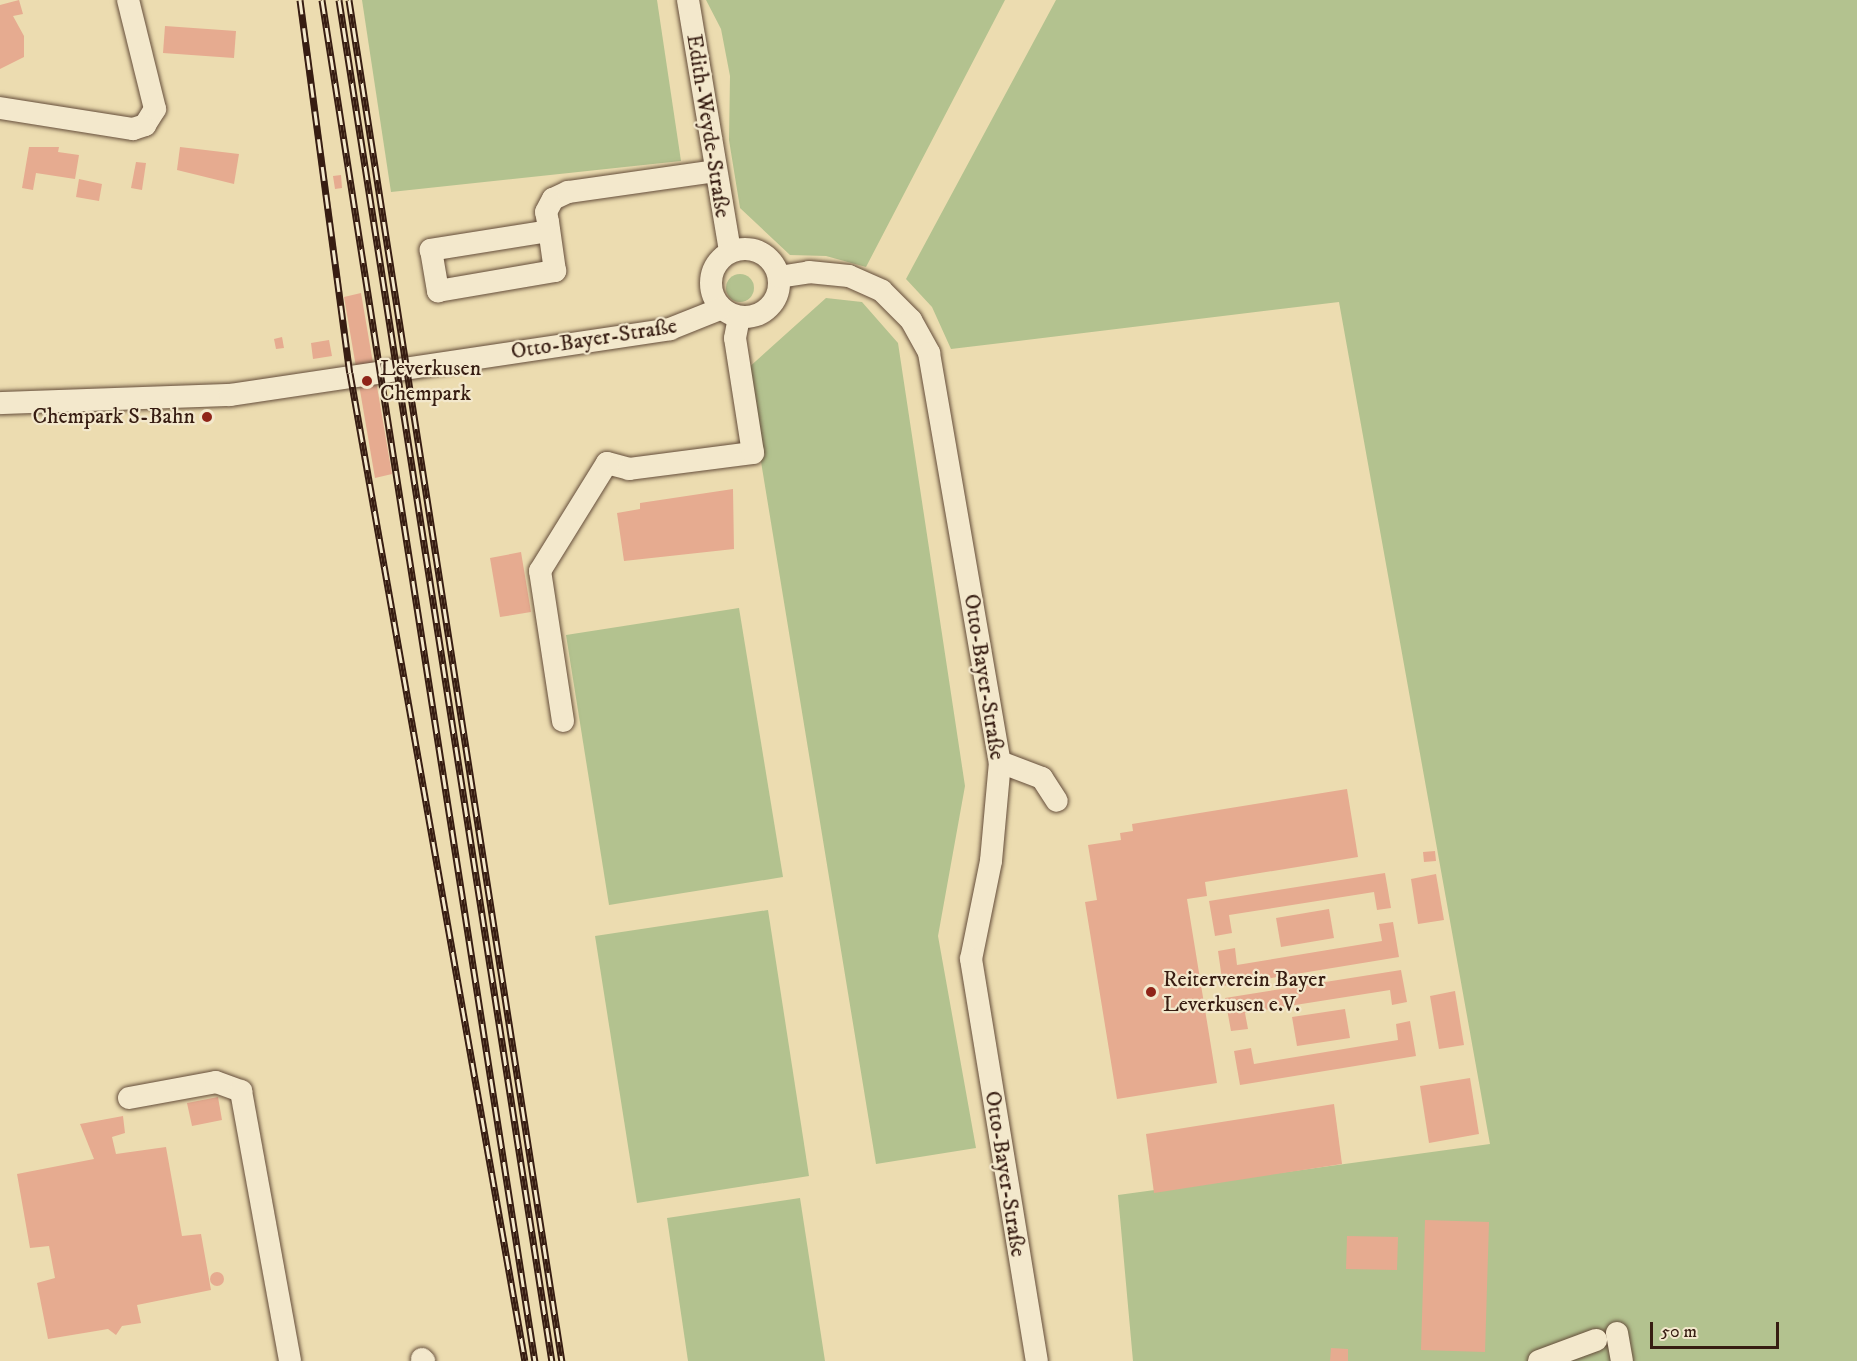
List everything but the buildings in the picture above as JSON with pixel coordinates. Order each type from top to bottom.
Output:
[{"type":"street","points":[[0,108],[133,129],[145,125],[155,109],[128,0]]},
{"type":"street","name":"Edith-Weyde-Straße","points":[[688,0],[730,251]]},
{"type":"street","points":[[549,231],[431,250],[438,291],[555,271],[549,231],[546,212],[553,200],[567,192],[715,171]]},
{"type":"street","points":[[563,721],[540,570],[607,463],[629,469],[753,453],[729,313],[711,284],[714,269],[730,251],[757,251],[771,260],[779,277],[772,305],[754,316],[729,313]]},
{"type":"street","name":"Otto-Bayer-Straße","points":[[779,277],[839,275],[882,291],[911,321],[929,353],[1000,762],[991,861],[970,959],[1037,1361]]},
{"type":"street","name":"Otto-Bayer-Straße","points":[[0,403],[230,395],[670,329],[729,313]]},
{"type":"street","points":[[1000,762],[1042,778],[1057,801]]},
{"type":"street","points":[[129,1098],[216,1082],[241,1091],[290,1361]]},
{"type":"street","points":[[1617,1333],[1622,1361]]},
{"type":"street","points":[[1539,1361],[1596,1340]]},
{"type":"green space","points":[[362,0],[657,0],[681,161],[391,192]]},
{"type":"green space","points":[[706,0],[1005,0],[866,267],[826,256],[790,255],[740,208],[729,140],[730,76],[721,29]]},
{"type":"green space","points":[[1056,0],[1857,0],[1857,1361],[1133,1361],[1118,1195],[1490,1144],[1339,302],[951,349],[932,307],[906,279]]},
{"type":"green space","points":[[740,274],[750,278],[754,288],[750,298],[740,302],[730,298],[726,288],[730,278]]},
{"type":"green space","points":[[826,298],[862,302],[898,343],[965,786],[938,936],[976,1148],[876,1164],[746,370]]},
{"type":"green space","points":[[739,608],[783,877],[609,905],[566,635]]},
{"type":"green space","points":[[768,910],[809,1176],[637,1203],[595,936]]},
{"type":"green space","points":[[800,1198],[825,1361],[688,1361],[667,1218]]},
{"type":"railway","points":[[300,0],[350,373],[525,1361]]},
{"type":"railway","points":[[322,0],[535,1361]]},
{"type":"railway","points":[[339,0],[552,1361]]},
{"type":"railway","points":[[349,0],[562,1361]]},
{"type":"place","name":"Leverkusen Chempark","points":[[367,381]]},
{"type":"place","name":"Chempark S-Bahn","points":[[207,417]]},
{"type":"place","name":"Reiterverein Bayer Leverkusen e.V.","points":[[1151,992]]}]
